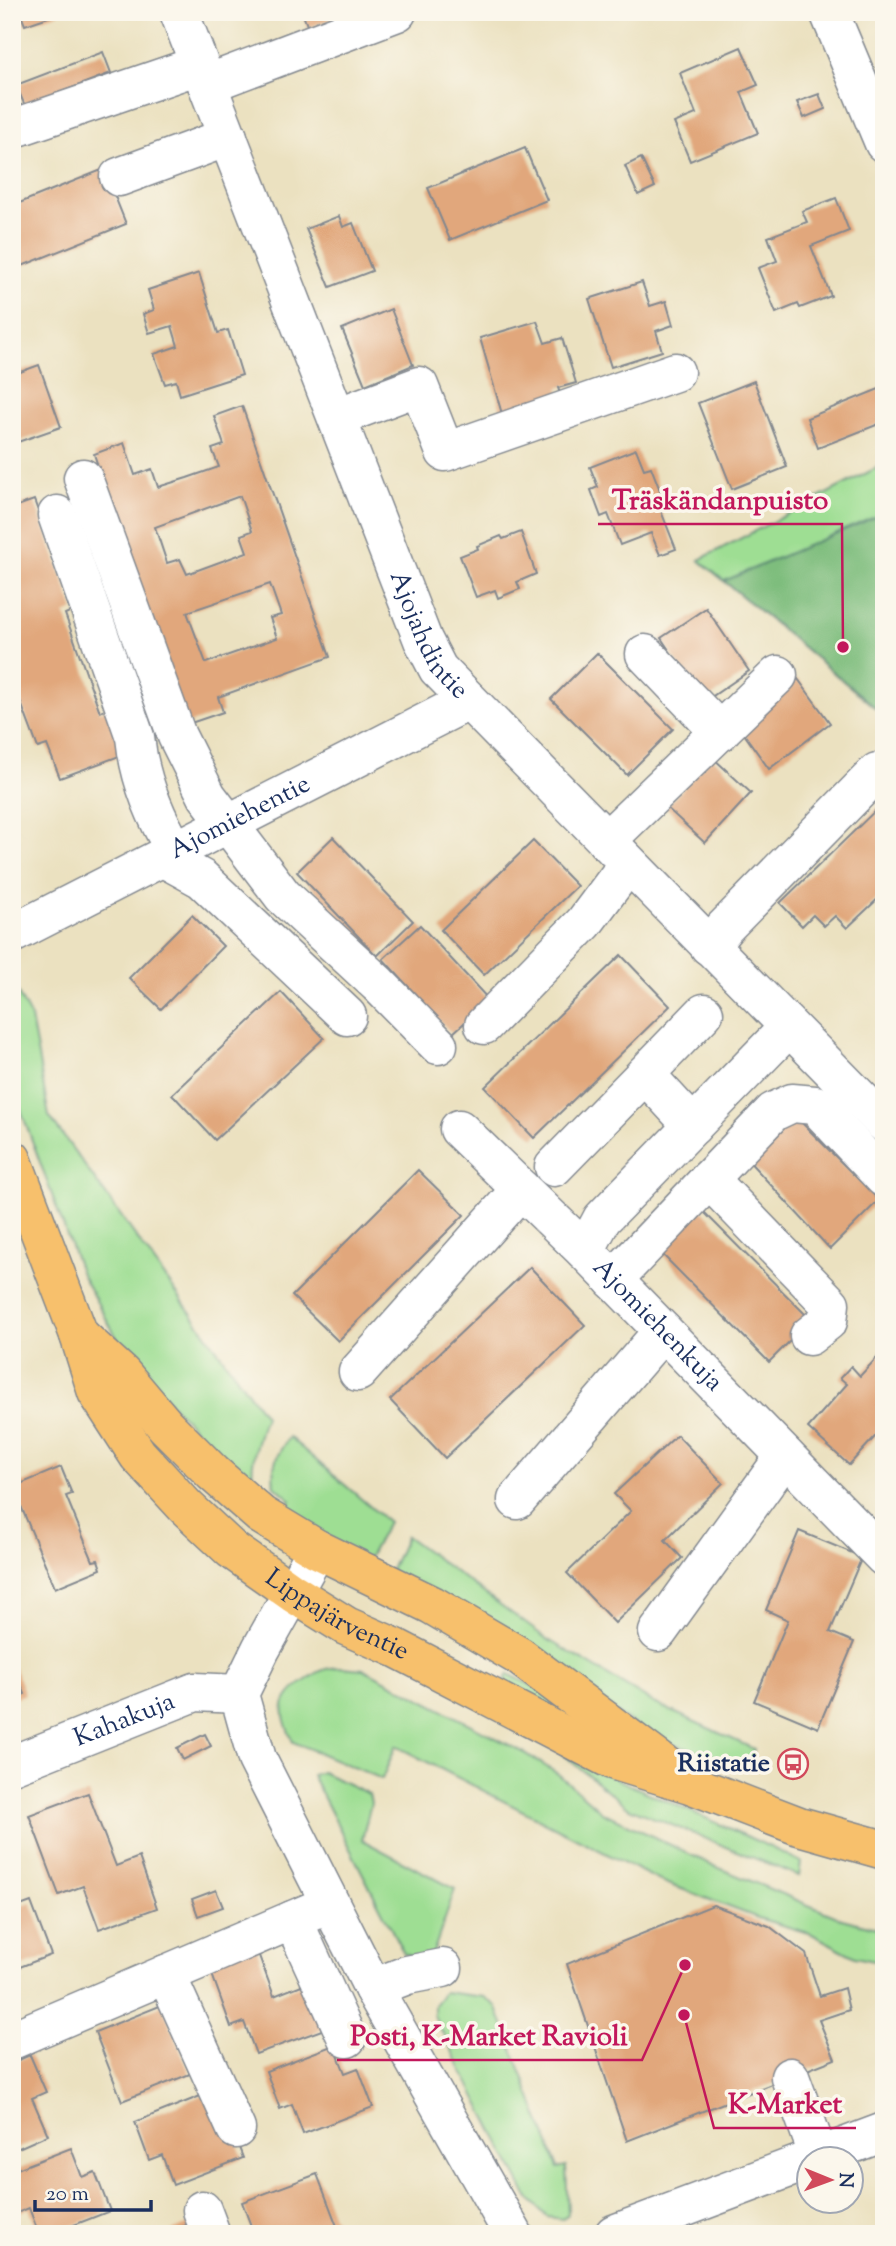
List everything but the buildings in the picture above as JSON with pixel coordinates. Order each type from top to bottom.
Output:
[{"type":"main road","name":"Lippajärventie","points":[[12,1159],[79,1335],[97,1392],[138,1455],[186,1507],[232,1550],[346,1626],[396,1648],[611,1760],[690,1783],[799,1825],[884,1850]]},
{"type":"main road","name":"Lippajärventie","points":[[79,1335],[122,1374],[164,1425],[261,1515],[317,1549],[432,1605],[519,1656],[690,1783]]},
{"type":"street","name":"Ajojahdintie","points":[[179,12],[423,640],[438,669],[884,1123]]},
{"type":"street","points":[[12,130],[203,75],[397,12]]},
{"type":"street","points":[[829,12],[884,143]]},
{"type":"street","points":[[119,177],[228,137]]},
{"type":"street","points":[[337,417],[419,386],[445,452],[675,372]]},
{"type":"street","points":[[83,478],[177,736],[206,796],[284,896],[378,984],[438,1045]]},
{"type":"street","points":[[57,515],[135,737],[138,766],[169,853],[202,879],[347,1016]]},
{"type":"street","points":[[645,654],[720,732]]},
{"type":"street","points":[[484,1025],[584,923],[617,853],[720,732],[778,675]]},
{"type":"street","name":"Ajomiehentie","points":[[12,934],[468,701]]},
{"type":"street","points":[[709,946],[877,772]]},
{"type":"street","points":[[554,1167],[704,1013]]},
{"type":"street","name":"Ajomiehenkuja","points":[[789,1027],[602,1219],[585,1251],[884,1557]]},
{"type":"street","points":[[645,1074],[693,1126]]},
{"type":"street","points":[[613,1280],[773,1112],[792,1103],[815,1105],[884,1178]]},
{"type":"street","points":[[459,1129],[585,1251]]},
{"type":"street","points":[[709,1179],[830,1304],[828,1321],[809,1336]]},
{"type":"street","points":[[358,1372],[521,1189]]},
{"type":"street","points":[[517,1500],[663,1331]]},
{"type":"street","points":[[658,1632],[785,1456]]},
{"type":"street","points":[[317,1549],[239,1694],[257,1759],[373,1988],[507,2232]]},
{"type":"street","name":"Kahakuja","points":[[12,1765],[195,1692],[239,1694]]},
{"type":"street","points":[[12,2040],[330,1904]]},
{"type":"street","points":[[293,1920],[347,2038]]},
{"type":"street","points":[[373,1988],[407,1975],[443,1968]]},
{"type":"street","points":[[166,1974],[236,2129]]},
{"type":"street","points":[[790,2077],[810,2144]]},
{"type":"street","points":[[853,2144],[884,2132]]},
{"type":"street","points":[[614,2234],[794,2166]]},
{"type":"green space","points":[[884,464],[884,715],[699,560]]},
{"type":"green space","points":[[884,513],[884,715],[724,581]]},
{"type":"green space","points":[[12,982],[31,1018],[49,1116],[265,1416],[254,1453],[253,1490],[130,1361],[81,1274],[12,1086]]},
{"type":"green space","points":[[289,1437],[388,1522],[367,1561],[284,1513],[291,1500],[274,1485],[273,1471],[278,1454]]},
{"type":"green space","points":[[406,1536],[547,1639],[654,1703],[754,1749],[749,1766],[661,1741],[390,1572]]},
{"type":"green space","points":[[340,1667],[364,1669],[525,1753],[558,1774],[602,1812],[712,1865],[842,1919],[884,1930],[884,1963],[855,1957],[812,1934],[758,1918],[658,1880],[396,1746],[382,1779],[293,1742],[284,1715],[285,1701],[289,1694],[317,1673]]},
{"type":"green space","points":[[508,1674],[548,1693],[614,1740],[501,1687]]},
{"type":"green space","points":[[562,1754],[801,1862],[799,1876],[629,1808]]},
{"type":"green space","points":[[322,1772],[369,1794],[371,1803],[362,1840],[455,1889],[430,1962],[404,1954],[312,1775]]},
{"type":"green space","points":[[444,1992],[484,1997],[496,2006],[558,2168],[566,2166],[568,2214],[563,2219],[547,2217],[527,2196],[434,2016],[434,2005]]},
{"type":"place","name":"Träskändanpuisto","points":[[843,647]]},
{"type":"place","name":"Riistatie","points":[[793,1764]]},
{"type":"place","name":"Posti, K-Market Ravioli","points":[[685,1965]]},
{"type":"place","name":"K-Market","points":[[684,2015]]}]
